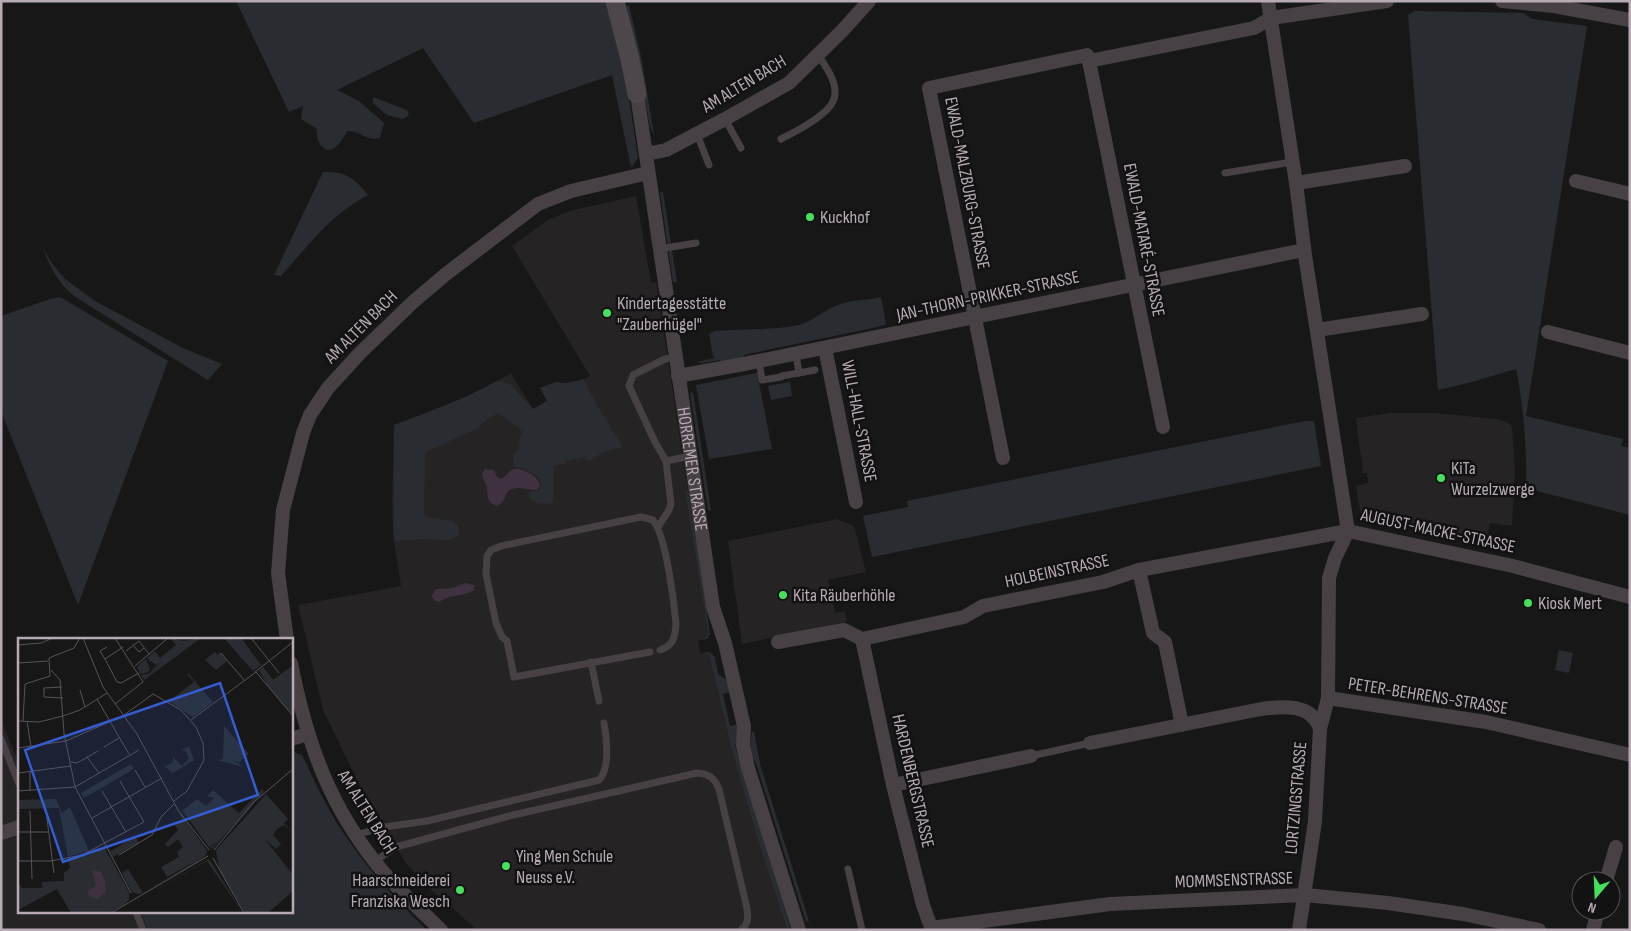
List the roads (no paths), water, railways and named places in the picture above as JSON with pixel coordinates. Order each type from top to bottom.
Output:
[{"type":"main road","name":"HORREMER STRASSE","points":[[615,1],[637,94]]},
{"type":"street","name":"AM ALTEN BACH","points":[[646,154],[666,150],[789,83],[869,1]]},
{"type":"street","name":"AUGUST-MACKE-STRASSE","points":[[1268,1],[1296,183],[1304,250],[1348,531],[1513,566],[1630,597]]},
{"type":"street","name":"EWALD-MALZBURG-STRASSE","points":[[1003,458],[928,88],[1087,55],[1089,61],[1254,28],[1271,18],[1387,1]]},
{"type":"street","points":[[1502,1],[1554,6],[1630,20]]},
{"type":"street","name":"EWALD-MATARÉ-STRASSE","points":[[1089,61],[1163,427]]},
{"type":"street","name":"HORREMER STRASSE","points":[[637,94],[713,607],[725,643],[744,726],[743,746],[748,768],[798,930]]},
{"type":"street","points":[[1296,183],[1405,166]]},
{"type":"street","name":"AM ALTEN BACH","points":[[287,638],[278,573],[282,510],[303,433],[314,408],[328,388],[360,352],[413,302],[530,209],[553,197],[571,191],[648,173]]},
{"type":"street","points":[[1576,181],[1630,194]]},
{"type":"street","name":"JAN-THORN-PRIKKER-STRASSE","points":[[678,376],[796,354],[1304,250]]},
{"type":"street","points":[[1317,330],[1422,314]]},
{"type":"street","points":[[1548,332],[1630,353]]},
{"type":"street","name":"WILL-HALL-STRASSE","points":[[825,348],[856,502]]},
{"type":"street","name":"HOLBEINSTRASSE","points":[[778,642],[844,630],[862,638],[964,617],[983,606],[1103,582],[1139,570],[1348,531]]},
{"type":"street","name":"PETER-BEHRENS-STRASSE","points":[[1348,531],[1335,558],[1329,578],[1328,698],[1486,722],[1630,755]]},
{"type":"street","points":[[1139,570],[1152,633],[1166,642],[1182,725]]},
{"type":"street","name":"HARDENBERGSTRASSE","points":[[862,638],[922,905],[931,929]]},
{"type":"street","name":"AM ALTEN BACH","points":[[292,667],[308,734],[326,783],[356,835],[375,861],[396,887],[441,930]]},
{"type":"street","name":"LORTZINGSTRASSE","points":[[1298,930],[1305,895],[1317,800],[1320,729],[1328,698]]},
{"type":"street","name":"LORTZINGSTRASSE","points":[[1090,743],[1261,709],[1285,707],[1305,711],[1318,722],[1320,729]]},
{"type":"street","points":[[292,739],[308,734]]},
{"type":"street","points":[[894,785],[1031,756]]},
{"type":"street","points":[[1,833],[18,827]]},
{"type":"street","points":[[1609,871],[1616,847]]},
{"type":"street","name":"MOMMSENSTRASSE","points":[[931,929],[1110,904],[1305,895],[1388,903],[1463,914],[1538,930]]},
{"type":"lane","points":[[781,139],[805,126],[826,111],[834,99],[834,90],[829,71],[818,55]]},
{"type":"lane","points":[[725,119],[741,148]]},
{"type":"lane","points":[[697,134],[709,165]]},
{"type":"lane","points":[[1224,173],[1292,162]]},
{"type":"lane","points":[[659,249],[696,244]]},
{"type":"lane","points":[[796,354],[799,373]]},
{"type":"lane","points":[[658,528],[671,506],[666,461],[629,386],[633,375],[665,359],[676,357]]},
{"type":"lane","points":[[759,361],[762,380],[815,370]]},
{"type":"lane","points":[[666,461],[691,456]]},
{"type":"lane","points":[[650,652],[514,677],[507,641],[496,624],[486,574],[488,556],[491,550],[501,546],[641,518],[653,520],[658,528],[664,547],[676,624],[676,634],[672,644],[660,650]]},
{"type":"lane","points":[[591,662],[599,701]]},
{"type":"lane","points":[[356,835],[384,827],[427,821],[599,780],[606,768],[606,733],[604,723]]},
{"type":"lane","points":[[1,739],[18,782]]},
{"type":"lane","points":[[1031,756],[1090,743]]},
{"type":"lane","points":[[375,861],[396,848],[510,816],[697,773],[708,774],[715,781],[719,789],[746,904],[748,920],[745,927],[741,930]]},
{"type":"lane","points":[[848,869],[862,930]]},
{"type":"lane","points":[[137,914],[143,930]]},
{"type":"place","name":"Kuckhof","points":[[810,217]]},
{"type":"place","name":"Kindertagesstätte \"Zauberhügel\"","points":[[607,313]]},
{"type":"place","name":"KiTa Wurzelzwerge","points":[[1441,478]]},
{"type":"place","name":"Kita Räuberhöhle","points":[[783,595]]},
{"type":"place","name":"Kiosk Mert","points":[[1528,603]]},
{"type":"place","name":"Ying Men Schule Neuss e.V.","points":[[506,866]]},
{"type":"place","name":"Haarschneiderei Franziska Wesch","points":[[460,890]]}]
